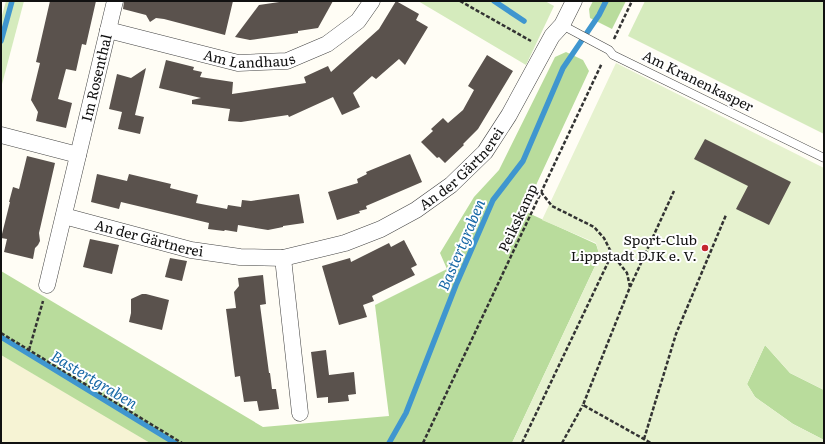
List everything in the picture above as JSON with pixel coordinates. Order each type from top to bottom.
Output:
[{"type":"street","name":"Im Rosenthal","points":[[47,285],[115,1]]},
{"type":"street","name":"Am Landhaus","points":[[108,30],[238,63],[286,61],[327,44],[358,21],[372,1]]},
{"type":"street","name":"An der Gärtnerei","points":[[64,216],[191,250],[240,257],[283,258],[344,243],[381,228],[416,210],[451,185],[485,152],[509,115],[552,36],[569,28],[574,1]]},
{"type":"street","points":[[1,135],[78,155]]},
{"type":"street","points":[[283,258],[300,412]]},
{"type":"lane","name":"Am Kranenkasper","points":[[569,28],[609,50],[613,55],[824,158]]},
{"type":"path","points":[[460,1],[545,49]]},
{"type":"path","name":"Peikskamp","points":[[423,443],[632,1]]},
{"type":"path","points":[[562,443],[583,405],[630,287],[674,191]]},
{"type":"path","points":[[541,192],[552,206],[594,227],[604,238],[612,254],[626,273],[630,287]]},
{"type":"path","points":[[644,439],[676,334],[726,215]]},
{"type":"path","points":[[522,443],[612,254]]},
{"type":"path","points":[[29,350],[47,285]]},
{"type":"path","points":[[1,333],[182,443]]},
{"type":"path","points":[[583,405],[651,443]]},
{"type":"shaded area","points":[[1,355],[104,415],[150,443],[1,443]]},
{"type":"green space","points":[[6,1],[24,1],[1,88],[1,19]]},
{"type":"green space","points":[[418,1],[545,1],[554,6],[526,65]]},
{"type":"green space","points":[[593,1],[626,1],[612,29],[590,18],[589,9]]},
{"type":"green space","points":[[645,1],[824,1],[824,134],[628,36]]},
{"type":"green space","points":[[566,52],[583,60],[589,71],[524,211],[596,244],[599,253],[596,264],[512,443],[150,443],[1,355],[1,271],[263,427],[389,416],[375,305],[447,269],[440,253],[474,197],[499,170],[555,57]]},
{"type":"green space","name":"Sport-Club Lippstadt DJK e. V.","points":[[616,63],[824,168],[824,390],[790,373],[765,345],[747,384],[755,397],[793,424],[824,440],[824,443],[512,443],[596,264],[599,254],[596,243],[542,220]]},
{"type":"green space","points":[[765,345],[790,373],[824,390],[824,440],[793,424],[755,397],[747,384]]},
{"type":"building","points":[[50,1],[96,1],[86,45],[82,44],[76,71],[66,69],[58,99],[72,103],[66,128],[36,121],[38,112],[31,100],[40,63],[36,62]]},
{"type":"building","points":[[124,1],[233,1],[225,35],[164,19],[156,18],[150,22],[146,15],[123,9]]},
{"type":"building","points":[[286,1],[333,1],[318,28],[298,31],[298,33],[250,40],[235,37],[259,5]]},
{"type":"building","points":[[396,1],[419,14],[416,20],[428,27],[405,65],[399,59],[376,79],[372,76],[353,93],[360,107],[342,115],[333,97],[289,117],[288,115],[241,122],[228,121],[230,109],[192,104],[192,100],[201,98],[159,88],[166,60],[194,67],[193,70],[202,72],[200,77],[233,82],[232,94],[306,83],[304,77],[328,66],[331,72],[379,29]]},
{"type":"building","points":[[487,55],[513,71],[478,129],[445,163],[439,157],[437,158],[421,142],[433,131],[431,129],[443,118],[448,123],[463,110],[474,90],[468,86]]},
{"type":"building","points":[[146,68],[135,115],[144,117],[140,134],[118,129],[122,112],[109,109],[117,74],[131,78]]},
{"type":"building","points":[[705,139],[791,182],[769,225],[736,209],[748,186],[694,159]]},
{"type":"building","points":[[410,154],[422,182],[366,206],[367,209],[359,211],[360,213],[337,220],[328,192],[358,183],[357,179],[367,174],[366,172]]},
{"type":"building","points":[[27,156],[55,163],[39,233],[40,241],[35,248],[33,259],[4,252],[7,239],[1,238],[13,187],[19,189]]},
{"type":"building","points":[[97,174],[127,181],[129,174],[171,184],[170,188],[198,195],[196,203],[227,209],[228,205],[241,207],[242,200],[251,201],[299,194],[304,223],[268,230],[238,225],[237,232],[208,229],[209,223],[121,202],[119,209],[91,202]]},
{"type":"building","points":[[90,239],[119,245],[112,274],[83,267]]},
{"type":"building","points":[[404,240],[417,265],[411,268],[415,275],[372,296],[374,301],[363,305],[367,317],[339,325],[322,266],[350,258],[351,262],[389,243],[391,247]]},
{"type":"building","points":[[170,258],[187,261],[182,281],[165,277]]},
{"type":"building","points":[[263,275],[266,304],[260,305],[269,373],[272,389],[276,389],[279,409],[259,411],[257,401],[244,402],[240,376],[235,377],[226,309],[236,308],[234,292],[239,286],[238,278]]},
{"type":"building","points":[[142,294],[169,300],[162,330],[129,322],[131,313],[131,299]]},
{"type":"building","points":[[326,350],[329,375],[354,372],[356,394],[348,395],[349,401],[328,403],[328,397],[317,398],[311,352]]},
{"type":"waterway","points":[[1,41],[12,1]]},
{"type":"waterway","points":[[494,1],[524,21]]},
{"type":"waterway","name":"Bastertgraben","points":[[389,443],[406,413],[456,285],[493,200],[523,161],[563,68],[599,15],[606,1]]},
{"type":"waterway","name":"Bastertgraben","points":[[1,337],[175,443]]},
{"type":"place","name":"Sport-Club Lippstadt DJK e. V.","points":[[705,248]]}]
